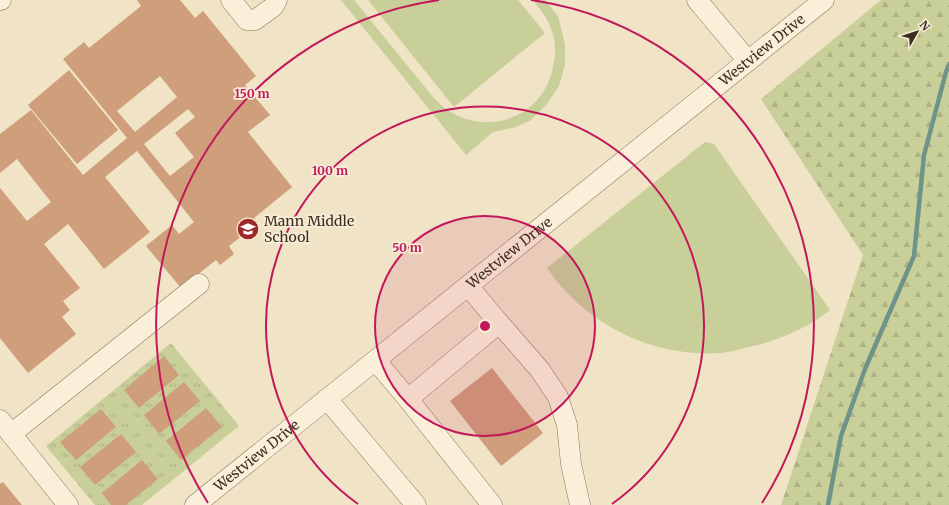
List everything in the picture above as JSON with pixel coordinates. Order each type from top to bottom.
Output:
[{"type":"street","points":[[231,0],[247,20],[255,20],[272,7],[277,0]]},
{"type":"street","points":[[697,0],[748,61]]},
{"type":"street","name":"Westview Drive","points":[[195,505],[824,0]]},
{"type":"street","points":[[68,505],[5,427],[199,284]]},
{"type":"street","points":[[468,286],[540,370],[558,397],[567,425],[571,464],[580,505]]},
{"type":"street","points":[[408,399],[499,323]]},
{"type":"street","points":[[376,361],[492,505]]},
{"type":"street","points":[[327,399],[416,505]]},
{"type":"green space","points":[[341,0],[354,0],[433,97],[449,111],[466,119],[485,122],[503,120],[520,114],[535,102],[546,87],[554,63],[554,40],[548,22],[533,0],[545,0],[558,16],[565,44],[565,65],[559,86],[547,104],[531,120],[516,127],[493,132],[466,155]]},
{"type":"green space","points":[[368,0],[518,0],[545,33],[454,107]]},
{"type":"green space","points":[[881,0],[949,0],[949,505],[781,505],[863,255],[761,99]]},
{"type":"green space","points":[[705,142],[714,144],[830,310],[813,322],[774,340],[721,353],[686,352],[669,349],[652,345],[620,332],[605,324],[579,304],[567,293],[547,268]]},
{"type":"green space","points":[[171,343],[239,426],[142,505],[95,505],[46,446]]},
{"type":"building","points":[[137,0],[180,0],[195,18],[203,11],[256,76],[245,85],[270,115],[248,132],[292,187],[254,218],[258,223],[229,246],[234,254],[220,265],[216,260],[181,288],[146,246],[172,225],[179,234],[194,222],[137,151],[105,177],[150,232],[104,269],[68,224],[44,244],[80,288],[63,301],[70,310],[62,317],[76,334],[28,373],[0,338],[0,188],[27,221],[51,202],[17,159],[0,173],[0,134],[31,110],[83,175],[127,138],[63,59],[84,42],[89,48],[141,6]],"holes":[[[160,76],[177,97],[135,132],[117,111]],[[188,109],[195,117],[175,133],[194,157],[170,176],[144,144]]]},
{"type":"building","points":[[69,70],[118,130],[77,164],[28,105]]},
{"type":"building","points":[[164,356],[179,375],[139,408],[124,390]]},
{"type":"building","points":[[492,368],[543,433],[501,466],[450,401]]},
{"type":"building","points":[[184,382],[200,401],[159,434],[144,415]]},
{"type":"building","points":[[206,408],[222,427],[181,460],[166,441]]},
{"type":"building","points":[[101,409],[116,427],[76,460],[60,442]]},
{"type":"building","points":[[121,434],[136,452],[95,485],[80,467]]},
{"type":"building","points":[[142,460],[158,479],[126,505],[111,505],[102,493]]},
{"type":"building","points":[[3,482],[22,505],[0,505],[0,484]]},
{"type":"waterway","points":[[828,505],[841,436],[865,369],[914,256],[924,155],[949,64]]},
{"type":"place","name":"Mann Middle School","points":[[248,229]]}]
